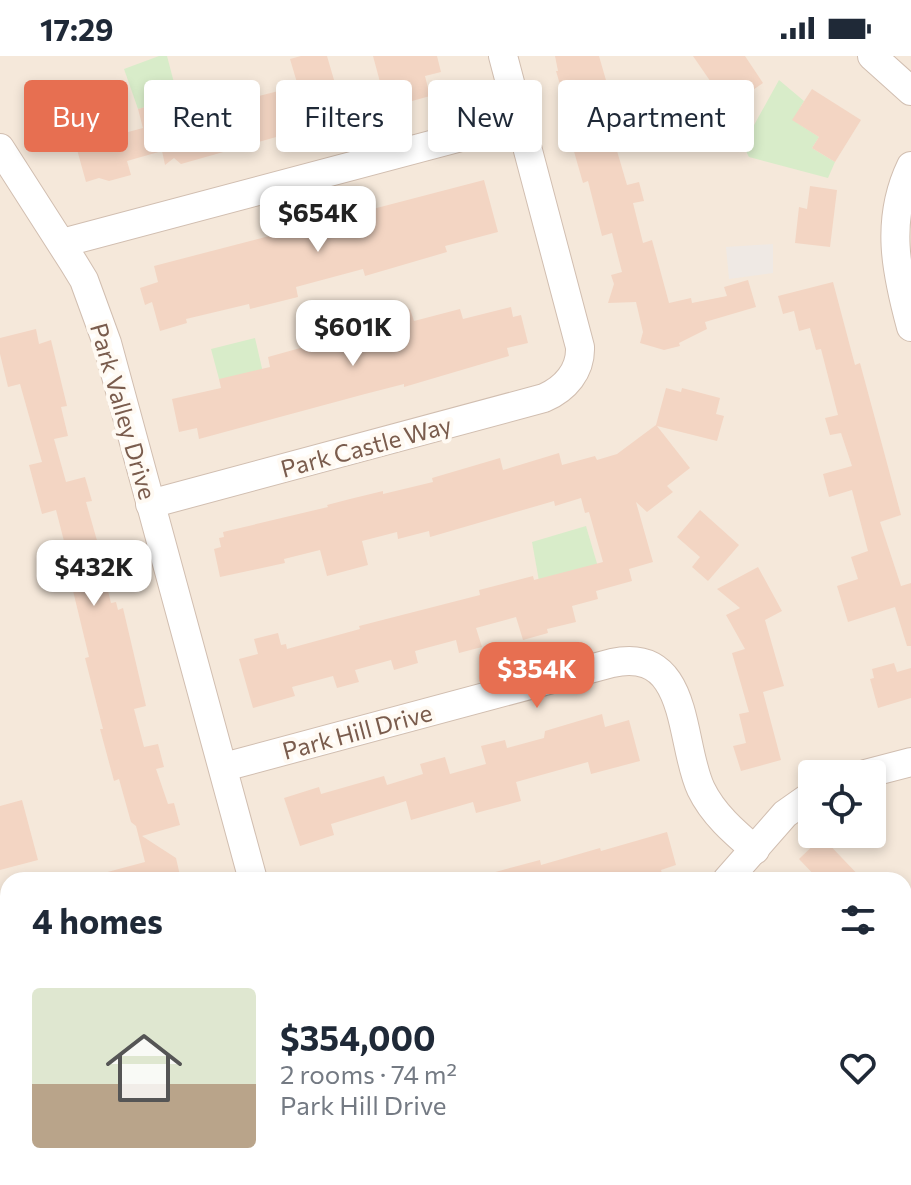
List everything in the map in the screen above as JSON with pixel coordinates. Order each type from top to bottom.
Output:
[{"type":"street","points":[[503,56],[510,80]]},
{"type":"street","points":[[872,56],[911,91]]},
{"type":"street","points":[[62,243],[428,146]]},
{"type":"street","name":"Park Valley Drive","points":[[0,148],[84,280],[107,343],[251,872]]},
{"type":"street","name":"Park Castle Way","points":[[150,504],[544,398],[563,387],[573,373],[580,347],[529,152]]},
{"type":"street","points":[[911,166],[896,213],[895,234],[897,277],[911,327]]},
{"type":"street","name":"Park Hill Drive","points":[[224,767],[612,663],[630,661],[653,667],[671,685],[678,700],[701,789],[730,829],[755,850]]},
{"type":"street","points":[[886,769],[911,762]]},
{"type":"street","points":[[734,872],[785,814],[798,805]]},
{"type":"shaded area","points":[[0,56],[911,56],[911,872],[0,872]]},
{"type":"shaded area","points":[[773,244],[773,273],[729,279],[726,247]]},
{"type":"green space","points":[[167,56],[173,80],[144,80],[144,107],[138,109],[124,69]]},
{"type":"green space","points":[[779,80],[804,101],[793,120],[819,137],[812,148],[835,162],[828,178],[749,157],[746,152],[754,152],[754,125]]},
{"type":"green space","points":[[255,338],[264,377],[219,379],[211,349]]},
{"type":"green space","points":[[586,526],[598,567],[539,581],[532,542]]},
{"type":"building","points":[[327,56],[334,80],[296,80],[290,59]]},
{"type":"building","points":[[373,56],[437,56],[441,72],[425,76],[428,97],[412,101],[412,80],[379,80]]},
{"type":"building","points":[[555,56],[599,56],[606,80],[559,80]]},
{"type":"building","points":[[693,56],[745,56],[763,83],[754,89],[754,80],[709,80]]},
{"type":"building","points":[[812,89],[861,120],[835,162],[812,148],[819,137],[792,120]]},
{"type":"building","points":[[276,92],[276,137],[260,142],[260,96]]},
{"type":"building","points":[[144,107],[144,152],[158,152],[127,161],[131,175],[109,181],[99,178],[86,182],[78,152],[128,152],[128,132],[143,128],[138,109]]},
{"type":"building","points":[[162,152],[223,152],[181,164],[174,158],[165,165]]},
{"type":"building","points":[[574,152],[617,152],[627,185],[639,182],[644,201],[633,203],[643,243],[652,240],[669,303],[691,298],[692,303],[727,296],[724,287],[748,280],[756,307],[705,322],[707,329],[679,343],[680,346],[664,350],[640,343],[643,332],[636,302],[608,303],[614,284],[611,275],[622,272],[612,233],[602,236],[588,181],[583,183]]},
{"type":"building","points":[[484,180],[498,232],[445,246],[447,252],[365,276],[363,269],[296,287],[298,297],[250,309],[249,304],[186,319],[187,323],[160,331],[152,302],[145,305],[140,288],[158,282],[154,266]]},
{"type":"building","points":[[810,186],[837,190],[830,247],[795,243],[799,207],[807,209]]},
{"type":"building","points":[[833,282],[855,365],[860,363],[901,515],[880,522],[901,586],[911,583],[911,646],[907,646],[895,607],[848,622],[837,586],[858,579],[851,557],[868,551],[852,490],[829,497],[823,474],[852,466],[841,433],[830,435],[825,418],[838,415],[821,349],[816,350],[810,328],[799,331],[794,311],[783,314],[778,296]]},
{"type":"building","points":[[511,307],[513,317],[521,315],[528,343],[507,348],[509,356],[404,387],[404,384],[199,439],[197,428],[179,432],[172,399],[221,388],[219,379],[270,367],[268,357],[372,328],[369,320],[410,309],[414,321],[460,309],[463,319]]},
{"type":"building","points":[[36,329],[39,344],[51,340],[67,406],[61,407],[68,436],[54,439],[66,482],[85,477],[92,501],[86,502],[98,544],[106,542],[111,559],[101,562],[111,603],[116,602],[118,610],[123,608],[146,706],[134,709],[144,747],[158,744],[164,767],[156,769],[168,804],[174,803],[180,825],[142,836],[176,858],[179,872],[108,872],[145,862],[119,779],[114,781],[100,729],[103,729],[85,658],[89,657],[68,570],[53,574],[46,549],[65,545],[56,510],[42,514],[29,465],[42,462],[20,384],[8,387],[0,354],[0,338]]},
{"type":"building","points":[[666,388],[681,392],[682,388],[720,398],[716,414],[724,416],[717,441],[657,426],[690,468],[667,486],[673,492],[647,512],[636,502],[653,562],[629,569],[632,581],[596,591],[598,599],[572,606],[576,622],[547,629],[548,633],[523,640],[516,617],[476,628],[482,647],[459,653],[456,640],[415,651],[418,663],[394,670],[391,660],[355,670],[359,682],[337,688],[333,676],[292,687],[295,696],[253,708],[239,659],[258,654],[254,639],[278,633],[281,645],[286,644],[287,649],[360,629],[359,626],[480,595],[479,590],[603,562],[589,512],[585,513],[581,498],[555,506],[554,501],[430,537],[429,531],[398,539],[397,532],[362,541],[368,565],[327,576],[320,550],[284,559],[285,563],[220,577],[214,549],[221,547],[219,538],[224,537],[223,532],[383,491],[383,494],[433,482],[432,478],[500,458],[503,470],[559,453],[562,465],[617,454],[656,425]]},
{"type":"building","points":[[700,510],[739,545],[708,581],[692,567],[700,557],[677,537]]},
{"type":"building","points":[[758,567],[782,611],[765,620],[784,686],[763,692],[781,760],[741,771],[733,746],[746,743],[739,714],[749,712],[732,653],[745,649],[726,615],[740,608],[717,589]]},
{"type":"building","points":[[894,663],[897,672],[911,668],[911,698],[878,708],[870,679],[874,678],[872,669]]},
{"type":"building","points":[[602,714],[605,727],[629,720],[640,761],[591,774],[588,762],[516,782],[521,801],[476,813],[473,802],[411,820],[406,801],[331,824],[334,835],[300,846],[284,798],[319,787],[321,794],[384,776],[387,785],[423,774],[420,764],[445,757],[450,774],[486,764],[481,746],[505,740],[507,748],[544,738],[545,731]]},
{"type":"building","points":[[22,800],[38,860],[0,870],[0,806]]},
{"type":"building","points":[[667,832],[676,865],[662,872],[495,872],[540,860],[541,865],[600,848],[601,851]]},
{"type":"building","points":[[810,848],[832,848],[855,872],[811,872],[799,859]]}]
